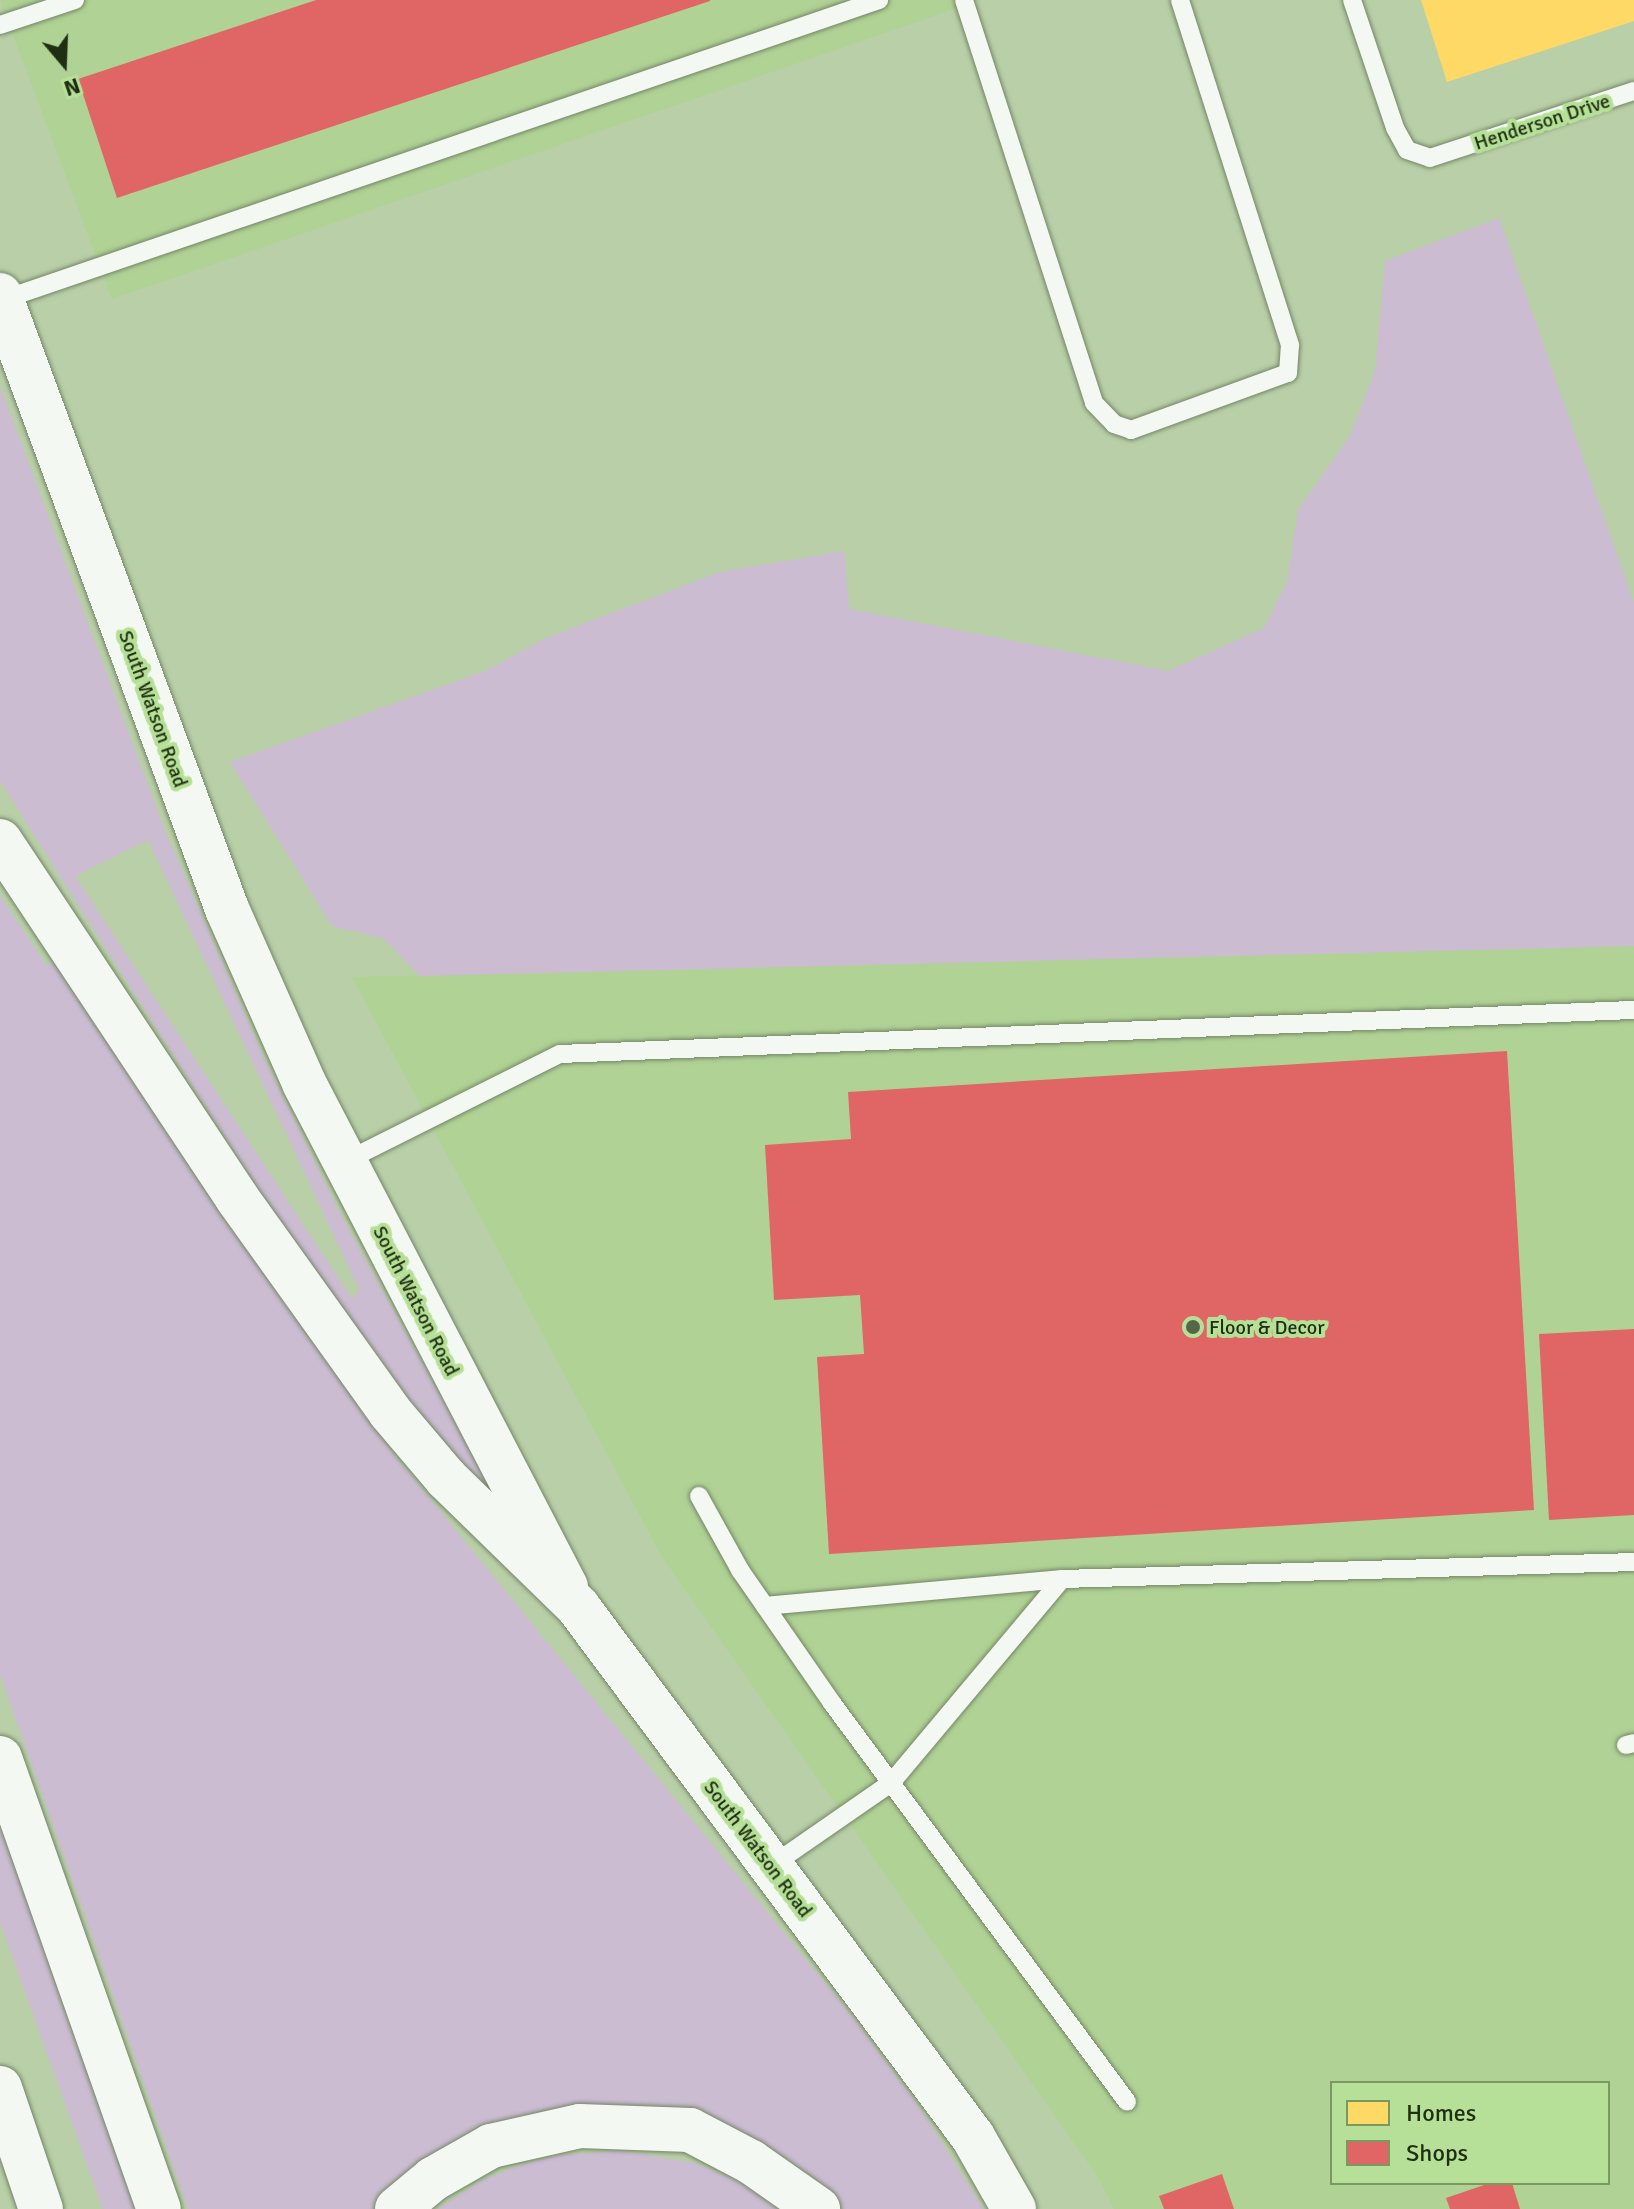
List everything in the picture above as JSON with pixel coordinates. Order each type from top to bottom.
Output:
[{"type":"main road","name":"South Watson Road","points":[[1,297],[227,909],[344,1162],[578,1607],[973,2137],[1014,2209]]},
{"type":"main road","points":[[0,841],[237,1198],[390,1412],[446,1478],[578,1607]]},
{"type":"main road","points":[[0,1758],[159,2209]]},
{"type":"main road","points":[[0,2088],[41,2209]]},
{"type":"main road","points":[[397,2209],[433,2179],[491,2146],[580,2126],[690,2130],[751,2162],[818,2209]]},
{"type":"lane","points":[[1,297],[879,0]]},
{"type":"lane","points":[[964,0],[1094,403],[1114,424],[1131,430],[1288,373],[1290,345],[1180,0]]},
{"type":"lane","name":"Henderson Drive","points":[[1352,0],[1395,128],[1407,150],[1430,158],[1634,91]]},
{"type":"lane","points":[[0,25],[70,1]]},
{"type":"lane","points":[[344,1162],[560,1054],[1634,1010]]},
{"type":"lane","points":[[699,1496],[765,1606],[891,1783],[1127,2102]]},
{"type":"lane","points":[[765,1606],[1062,1579],[1634,1562]]},
{"type":"lane","points":[[771,1866],[891,1783],[1062,1579]]},
{"type":"shaded area","points":[[0,0],[981,0],[112,299]]},
{"type":"shaded area","points":[[1499,218],[1634,603],[1634,946],[420,976],[383,938],[332,926],[230,762],[485,671],[546,638],[720,572],[844,551],[849,609],[1168,671],[1264,628],[1287,582],[1298,510],[1350,436],[1375,371],[1385,261]]},
{"type":"shaded area","points":[[0,386],[165,831],[264,1058],[341,1215],[491,1488],[491,1497],[472,1490],[268,1205],[0,781]],"holes":[[[148,840],[359,1289],[352,1299],[75,876]]]},
{"type":"shaded area","points":[[0,895],[46,965],[60,958],[266,1274],[397,1458],[852,2016],[920,2108],[984,2209],[843,2209],[792,2165],[637,2109],[419,2172],[374,2209],[188,2209],[0,1674]]},
{"type":"shaded area","points":[[1634,946],[1634,2209],[1114,2209],[1100,2180],[662,1557],[352,977]]},
{"type":"shaded area","points":[[0,1807],[140,2209],[103,2209],[0,1922]]},
{"type":"shaded area","points":[[623,2151],[695,2163],[740,2181],[784,2209],[437,2209],[481,2181],[517,2166],[555,2155]]},
{"type":"building: Homes","points":[[1421,0],[1634,0],[1634,21],[1447,82]]},
{"type":"building: Shops","points":[[316,0],[710,1],[117,198],[78,79]]},
{"type":"building: Shops","name":"Floor & Decor","points":[[1507,1051],[1534,1510],[829,1554],[817,1357],[864,1354],[860,1295],[774,1300],[765,1145],[851,1139],[848,1092]]},
{"type":"building: Shops","points":[[1634,1329],[1634,1515],[1549,1520],[1539,1334]]},
{"type":"building: Shops","points":[[1222,2174],[1234,2209],[1164,2209],[1159,2196]]},
{"type":"building: Shops","points":[[1484,2185],[1513,2185],[1520,2209],[1450,2209],[1446,2198]]},
{"type":"place","name":"Floor & Decor","points":[[1193,1327]]}]
